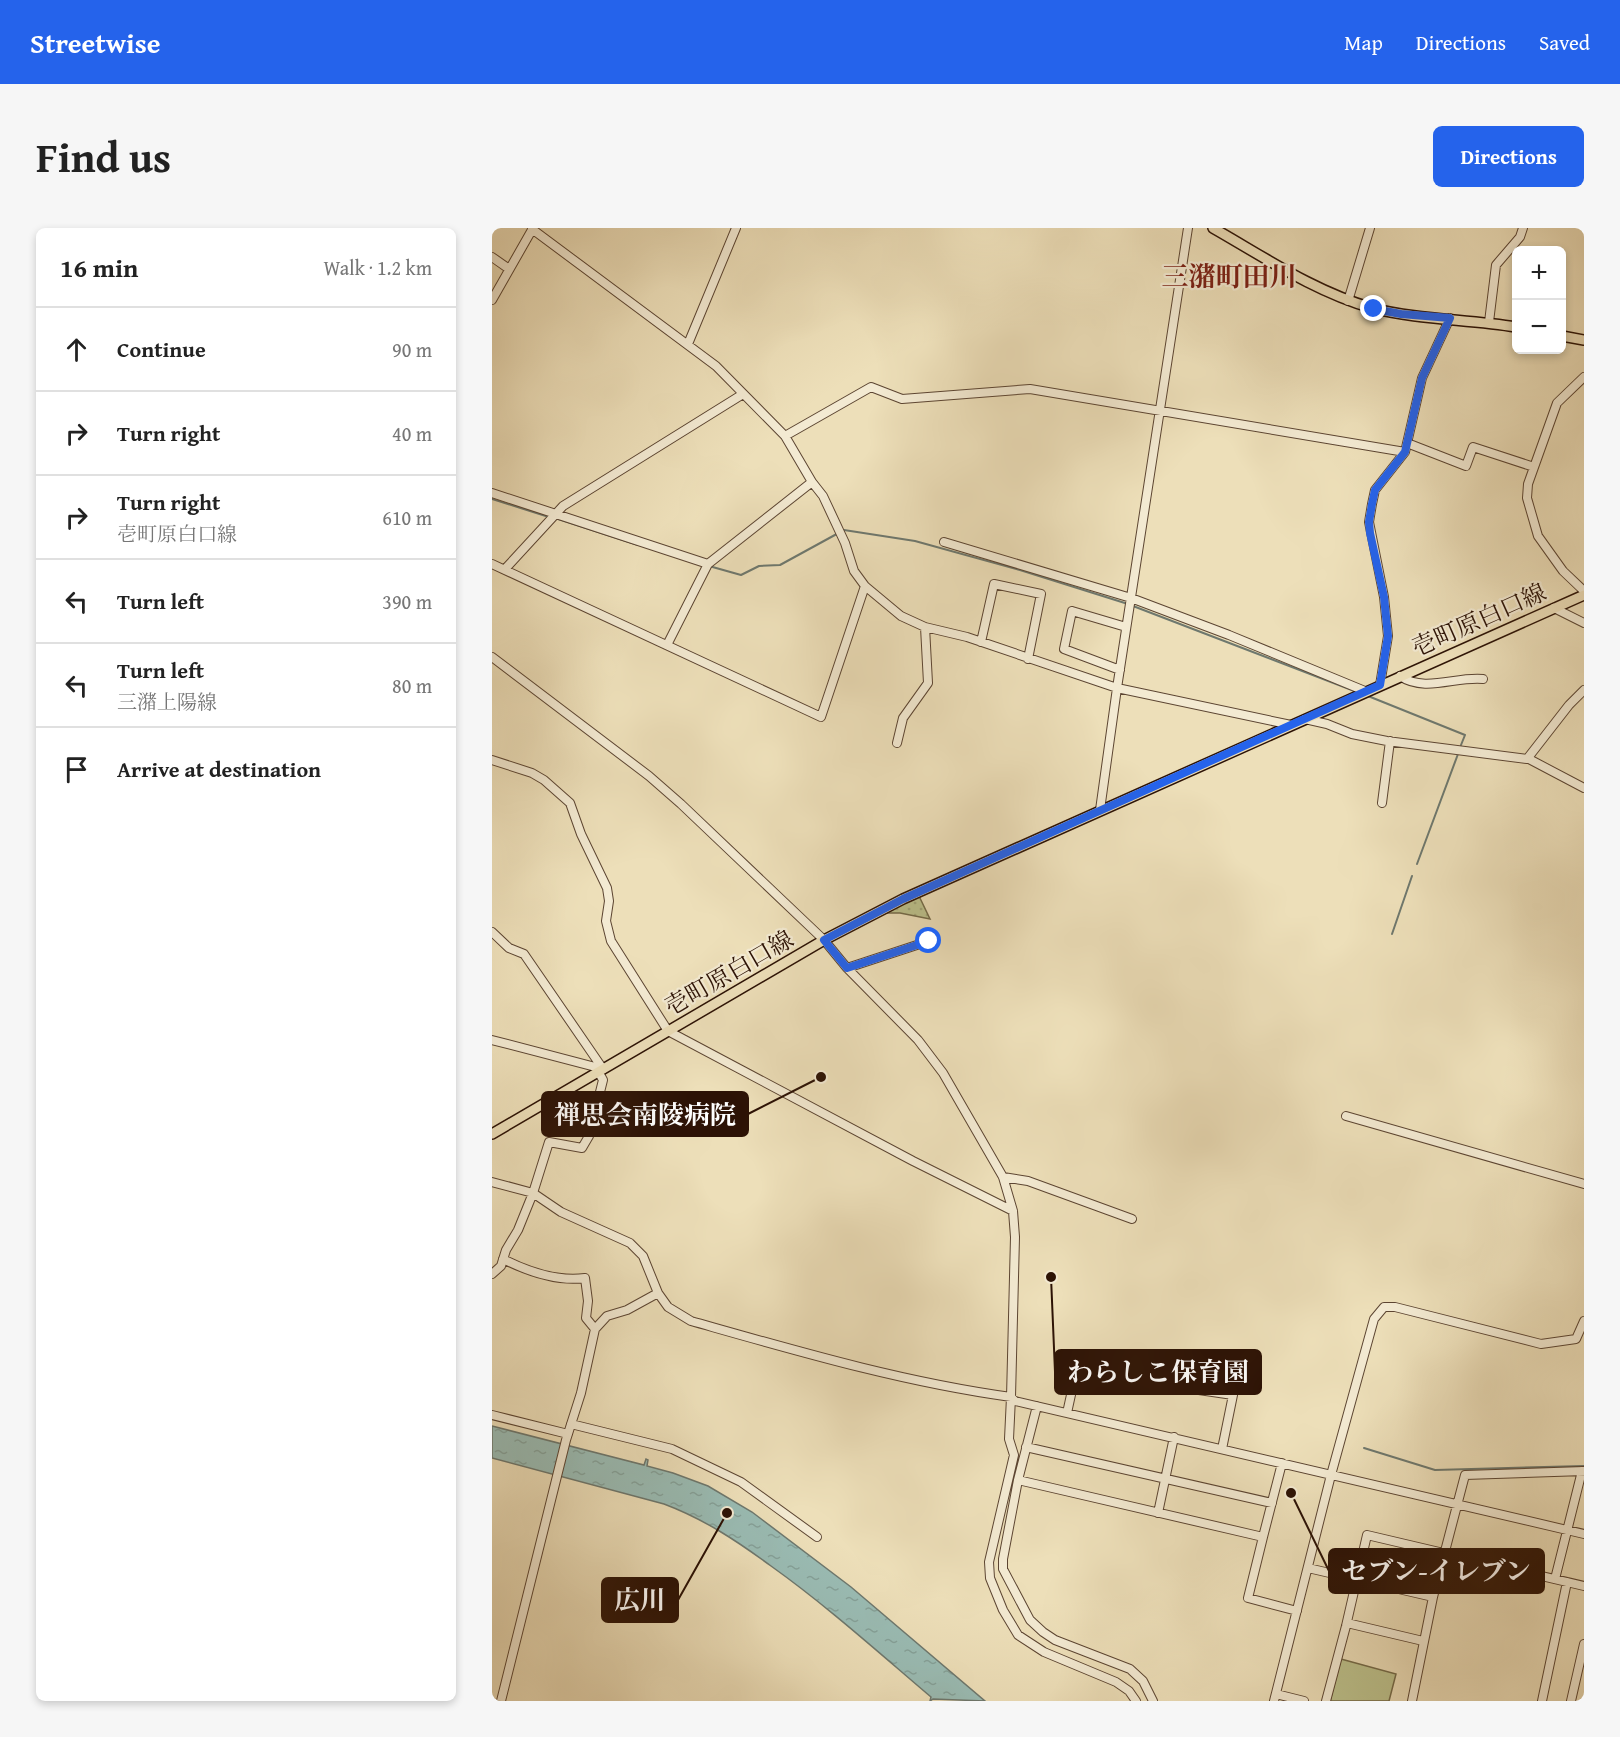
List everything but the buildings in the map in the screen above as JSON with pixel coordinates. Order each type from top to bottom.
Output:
[{"type":"main road","points":[[1213,228],[1322,290],[1348,301],[1401,314],[1512,326]]},
{"type":"main road","points":[[1566,337],[1584,340]]},
{"type":"main road","name":"壱町原白口線","points":[[492,1134],[824,940],[903,899],[1584,593]]},
{"type":"street","points":[[492,300],[533,228],[688,344],[716,366],[785,436],[812,482],[823,496],[854,571],[865,586],[900,616],[925,627],[981,642],[1117,688],[1291,724]]},
{"type":"street","points":[[688,344],[736,228]]},
{"type":"street","points":[[1100,810],[1188,228]]},
{"type":"street","points":[[1348,301],[1370,228]]},
{"type":"street","points":[[1489,322],[1496,265],[1520,237],[1523,228]]},
{"type":"street","points":[[492,257],[508,269]]},
{"type":"street","points":[[1380,685],[1388,636],[1384,597],[1369,522],[1375,490],[1405,452],[1422,378],[1450,318]]},
{"type":"street","points":[[1584,377],[1557,404],[1528,483],[1527,498],[1538,536],[1563,571],[1584,593]]},
{"type":"street","points":[[785,436],[871,387],[902,399],[1030,388],[1405,452]]},
{"type":"street","points":[[505,569],[563,506],[743,394]]},
{"type":"street","points":[[1407,443],[1466,466],[1473,447],[1534,467]]},
{"type":"street","points":[[667,645],[708,564],[812,482]]},
{"type":"street","points":[[492,493],[708,564]]},
{"type":"street","points":[[944,542],[1131,598],[1229,635],[1365,691]]},
{"type":"street","points":[[492,564],[821,717],[865,586]]},
{"type":"street","points":[[981,642],[994,584],[1041,594],[1028,659]]},
{"type":"street","points":[[1554,608],[1584,623]]},
{"type":"street","points":[[1120,670],[1064,649],[1072,611],[1126,627]]},
{"type":"street","points":[[897,743],[903,718],[928,683],[925,627]]},
{"type":"street","points":[[492,657],[649,776],[824,940],[847,968],[918,1040],[943,1073],[1004,1177],[1013,1211],[1015,1238],[1009,1439],[1014,1455],[989,1562],[990,1578],[1003,1610],[1018,1635],[1031,1645],[1116,1682],[1129,1691],[1136,1701]]},
{"type":"street","points":[[1400,676],[1410,683],[1443,683],[1469,678],[1484,679]]},
{"type":"street","points":[[1529,759],[1569,705],[1584,690]]},
{"type":"street","points":[[1304,719],[1327,724],[1352,734],[1390,741],[1529,759],[1584,788]]},
{"type":"street","points":[[1382,803],[1390,741]]},
{"type":"street","points":[[492,760],[532,772],[570,803],[581,834],[608,888],[606,921],[611,941],[668,1031],[913,1161],[1013,1211]]},
{"type":"street","points":[[492,933],[509,948],[524,954],[600,1070],[603,1080],[590,1136],[582,1148],[549,1142],[533,1193],[501,1266],[492,1274]]},
{"type":"street","points":[[847,968],[929,941]]},
{"type":"street","points":[[492,1040],[600,1070]]},
{"type":"street","points":[[1346,1116],[1584,1184]]},
{"type":"street","points":[[1004,1177],[1028,1181],[1132,1219]]},
{"type":"street","points":[[492,1182],[533,1193],[561,1212],[630,1244],[643,1257],[658,1293],[668,1307],[691,1321],[860,1368],[955,1389],[1011,1397],[1016,1401],[1584,1534]]},
{"type":"street","points":[[503,1259],[543,1275],[570,1280],[585,1278],[588,1301],[586,1318],[595,1329]]},
{"type":"street","points":[[501,1701],[595,1329],[607,1316],[627,1310],[658,1293]]},
{"type":"street","points":[[1304,1701],[1275,1698],[1331,1474],[1374,1319],[1384,1307],[1395,1307],[1541,1344],[1576,1339],[1584,1321]]},
{"type":"street","points":[[1067,1413],[1076,1372],[1233,1395],[1222,1449]]},
{"type":"street","points":[[1037,1406],[1005,1541],[1003,1569],[1030,1620],[1043,1632],[1055,1640],[1130,1669],[1143,1682],[1154,1701]]},
{"type":"street","points":[[492,1415],[567,1437]]},
{"type":"street","points":[[571,1424],[672,1449],[741,1482],[817,1536]]},
{"type":"street","points":[[1158,1513],[1174,1437]]},
{"type":"street","points":[[1026,1446],[1272,1503]]},
{"type":"street","points":[[1282,1463],[1248,1598],[1297,1611]]},
{"type":"street","points":[[1412,1701],[1433,1597],[1465,1475],[1583,1471],[1555,1579]]},
{"type":"street","points":[[1018,1480],[1263,1537]]},
{"type":"street","points":[[1326,1701],[1367,1535],[1584,1586]]},
{"type":"street","points":[[1308,1568],[1433,1597]]},
{"type":"street","points":[[1542,1701],[1568,1582]]},
{"type":"street","points":[[1347,1623],[1423,1641]]},
{"type":"street","points":[[1571,1701],[1584,1644]]},
{"type":"green space","points":[[919,896],[930,919],[900,913],[885,913]]},
{"type":"green space","points":[[1341,1659],[1396,1674],[1389,1701],[1330,1701]]},
{"type":"water","points":[[492,1426],[644,1465],[646,1459],[648,1460],[647,1466],[708,1486],[752,1512],[851,1587],[985,1701],[933,1699],[930,1701],[931,1697],[792,1581],[746,1548],[693,1516],[664,1504],[492,1458]]},
{"type":"waterway","points":[[492,499],[549,517]]},
{"type":"waterway","points":[[555,518],[638,545]]},
{"type":"waterway","points":[[709,566],[741,575],[759,566],[780,565],[844,530],[915,541],[1020,570],[1128,604]]},
{"type":"waterway","points":[[1133,606],[1357,692]]},
{"type":"waterway","points":[[1368,696],[1465,735],[1461,745]]},
{"type":"waterway","points":[[1417,864],[1458,754]]},
{"type":"waterway","points":[[1392,934],[1412,876]]},
{"type":"waterway","points":[[1364,1448],[1435,1470],[1584,1466]]},
{"type":"place","name":"禅思会南陵病院","points":[[821,1077]]},
{"type":"place","name":"わらしこ保育園","points":[[1051,1277]]},
{"type":"place","name":"セブン-イレブン","points":[[1291,1493]]},
{"type":"place","name":"広川","points":[[727,1513]]},
{"type":"district","name":"三潴町田川","points":[[1229,277]]},
{"type":"route","points":[[929,941],[847,968],[824,940],[903,899],[1380,685],[1388,636],[1384,597],[1370,533],[1372,504],[1375,490],[1405,452],[1422,378],[1450,318],[1374,309]]}]
